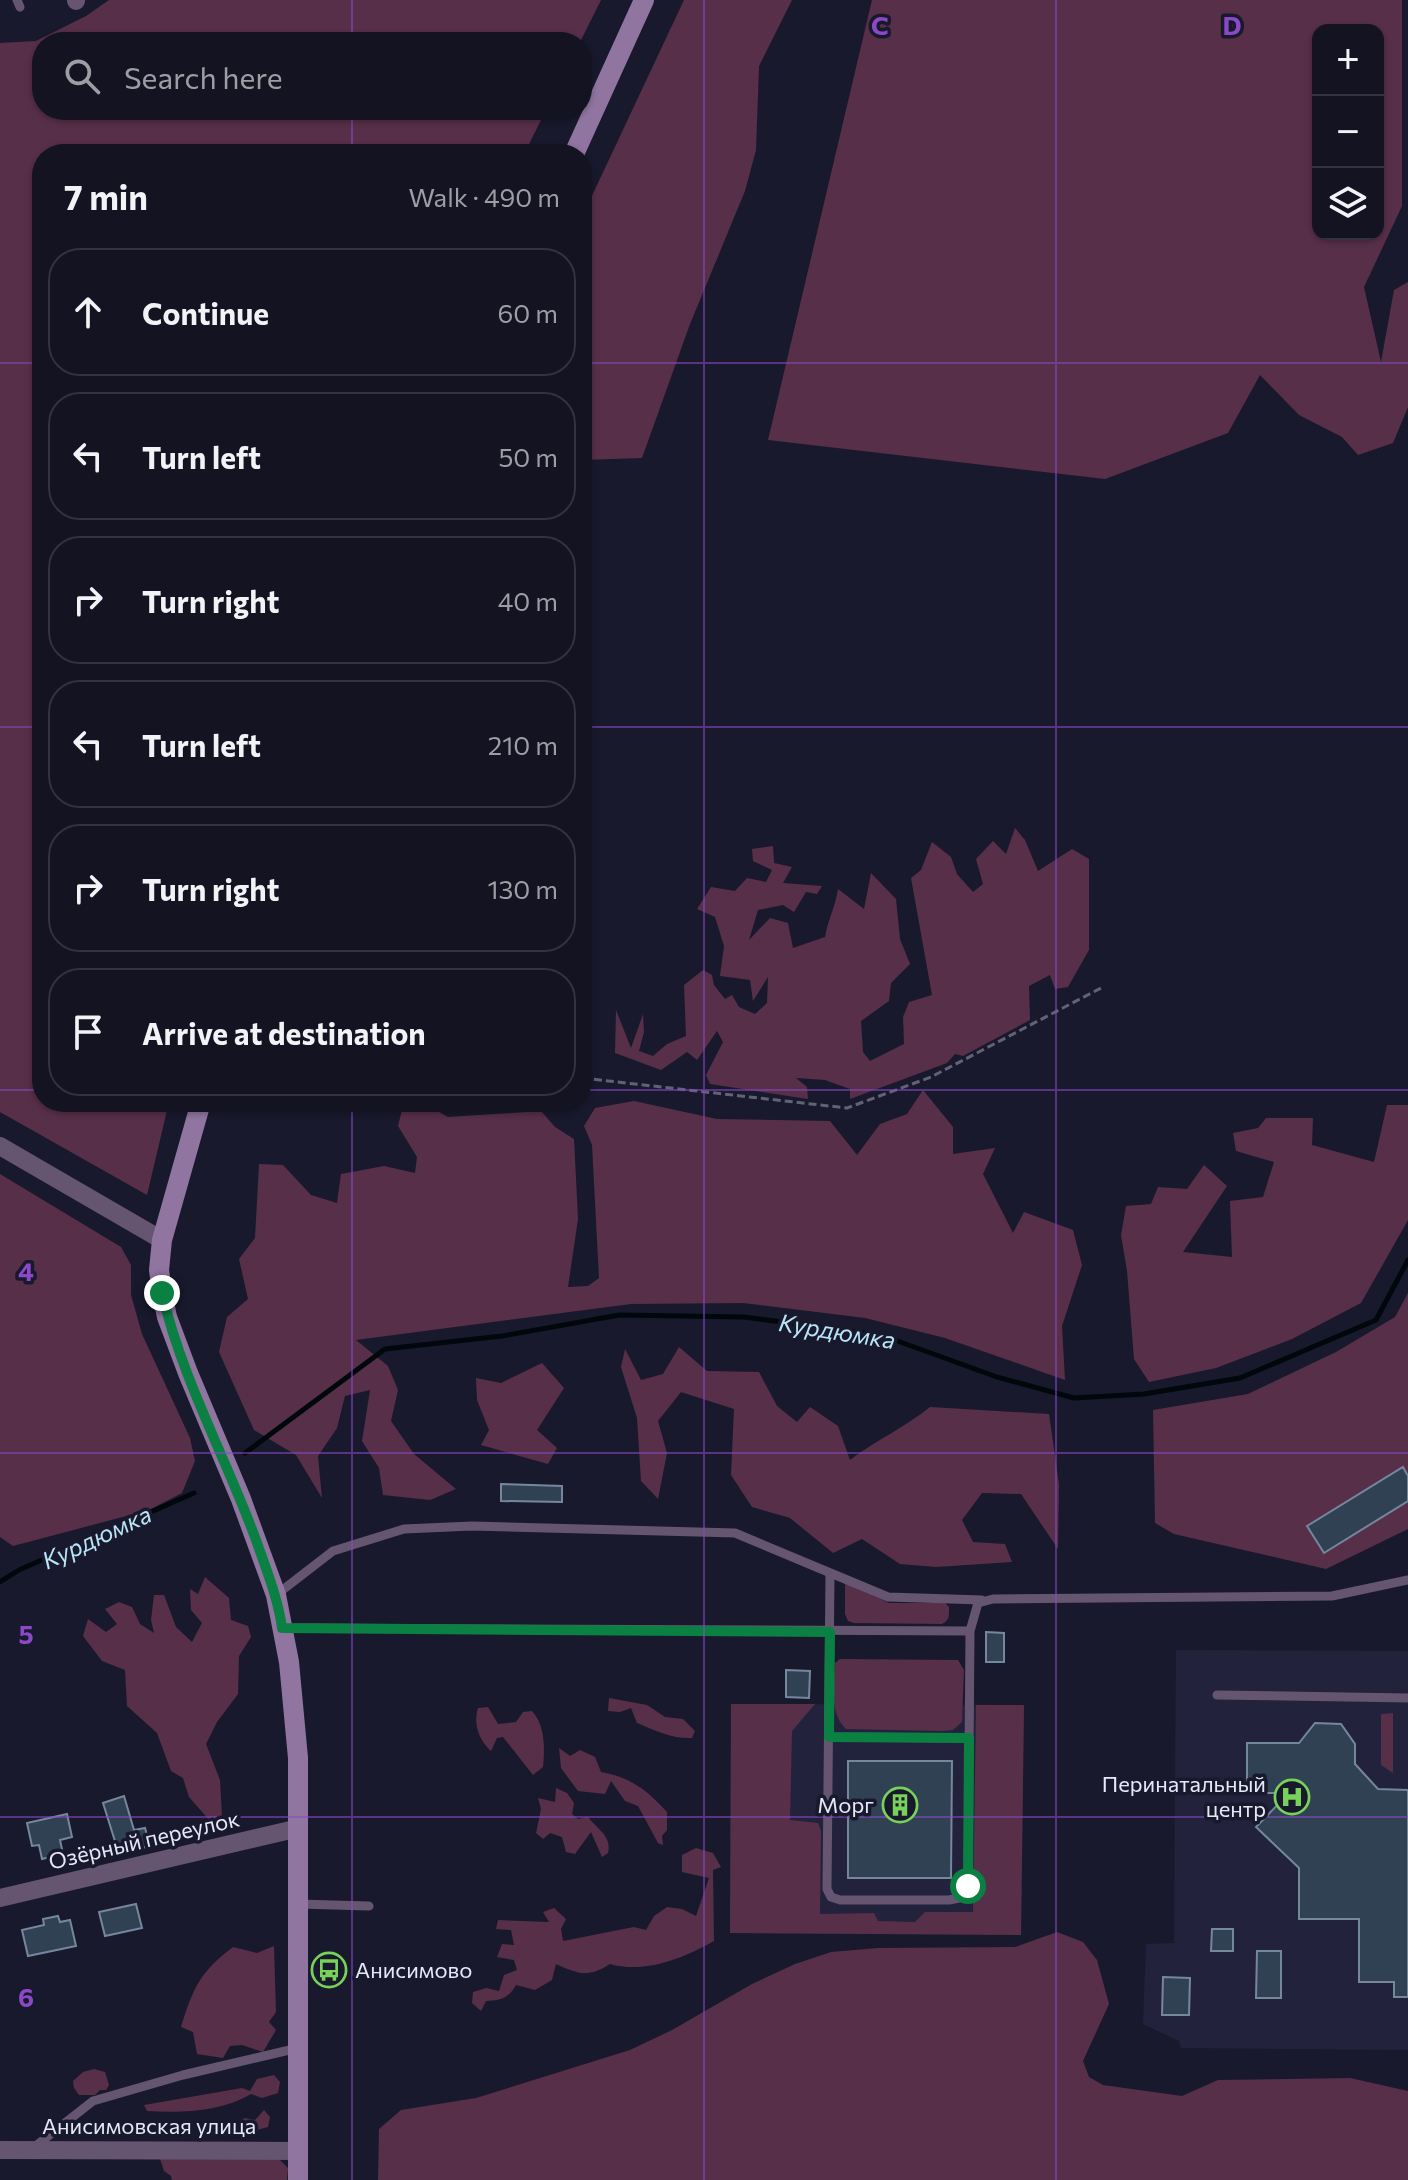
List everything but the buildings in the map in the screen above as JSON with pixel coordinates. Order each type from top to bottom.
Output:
[{"type":"main road","points":[[592,114],[644,0]]},
{"type":"main road","points":[[579,144],[589,120]]},
{"type":"main road","points":[[198,1112],[162,1240],[159,1270],[167,1317],[241,1499],[276,1595],[296,1717],[299,1828],[298,2180]]},
{"type":"street","points":[[0,1146],[162,1240]]},
{"type":"street","name":"Озёрный переулок","points":[[0,1898],[299,1828]]},
{"type":"street","name":"Анисимовская улица","points":[[0,2150],[297,2151]]},
{"type":"lane","points":[[276,1595],[333,1551],[404,1529],[472,1526],[735,1533],[888,1597],[985,1600],[1332,1596],[1408,1580]]},
{"type":"lane","points":[[830,1573],[827,1889],[831,1897],[840,1900],[949,1900],[964,1893],[968,1886],[970,1631],[975,1609],[978,1603],[985,1600]]},
{"type":"lane","points":[[282,1628],[970,1631]]},
{"type":"lane","points":[[1217,1695],[1408,1698]]},
{"type":"lane","points":[[829,1737],[969,1738]]},
{"type":"lane","points":[[298,1904],[369,1906]]},
{"type":"lane","points":[[32,2149],[93,2101],[183,2075],[298,2048]]},
{"type":"path","points":[[592,1079],[847,1108],[931,1077],[1101,988]]},
{"type":"shaded area","points":[[109,0],[601,0],[585,32],[54,32]]},
{"type":"shaded area","points":[[684,0],[792,0],[759,66],[756,150],[745,191],[690,324],[642,458],[592,460],[592,196]]},
{"type":"shaded area","points":[[872,0],[1402,0],[1402,206],[1364,287],[1381,362],[1394,290],[1408,282],[1408,407],[1393,443],[1358,455],[1342,437],[1299,415],[1260,375],[1228,433],[1105,479],[768,440]]},
{"type":"shaded area","points":[[32,41],[32,120],[541,120],[529,144],[32,144],[32,1112],[167,1112],[147,1195],[0,1112],[0,43]]},
{"type":"shaded area","points":[[1015,828],[1025,840],[1038,871],[1072,849],[1089,859],[1089,950],[1068,987],[1055,989],[1050,975],[1029,986],[1030,1020],[963,1056],[955,1054],[947,1063],[850,1099],[850,1089],[825,1080],[796,1078],[807,1087],[808,1099],[710,1084],[706,1075],[723,1042],[717,1031],[697,1060],[687,1052],[661,1070],[615,1053],[616,1010],[631,1048],[643,1014],[644,1032],[639,1051],[653,1056],[667,1044],[686,1036],[684,985],[703,970],[712,975],[714,985],[725,999],[732,995],[739,1007],[755,1014],[767,1003],[768,977],[753,1001],[750,980],[720,976],[724,946],[715,917],[697,909],[711,887],[735,891],[747,878],[766,882],[772,870],[753,861],[752,849],[773,846],[774,863],[792,867],[783,883],[822,886],[817,894],[806,892],[794,912],[783,905],[758,910],[749,940],[770,918],[788,923],[793,948],[825,937],[838,889],[864,909],[871,873],[896,899],[900,939],[910,964],[891,983],[889,1001],[861,1021],[863,1052],[870,1061],[904,1044],[903,1017],[909,1002],[932,995],[911,878],[921,870],[932,842],[951,857],[957,874],[973,892],[983,884],[976,859],[993,841],[1006,854]]},
{"type":"shaded area","points":[[923,1090],[953,1127],[953,1154],[995,1148],[983,1174],[1013,1233],[1024,1212],[1073,1230],[1082,1265],[1062,1326],[1065,1380],[945,1338],[865,1318],[743,1303],[631,1304],[356,1340],[388,1366],[398,1390],[391,1421],[414,1454],[456,1489],[430,1500],[383,1495],[379,1468],[362,1441],[370,1390],[345,1396],[337,1428],[318,1456],[322,1498],[296,1455],[254,1430],[219,1352],[227,1317],[248,1299],[239,1259],[255,1238],[259,1164],[283,1165],[311,1195],[337,1203],[341,1174],[384,1166],[415,1173],[417,1157],[398,1126],[402,1112],[439,1112],[448,1117],[542,1112],[555,1127],[574,1139],[578,1219],[568,1287],[588,1286],[599,1278],[592,1145],[584,1126],[595,1108],[634,1101],[717,1119],[830,1121],[857,1155],[880,1124],[907,1114]]},
{"type":"shaded area","points":[[1387,1105],[1408,1105],[1408,1220],[1361,1303],[1292,1339],[1216,1368],[1149,1382],[1134,1359],[1121,1235],[1126,1206],[1151,1204],[1158,1187],[1187,1189],[1204,1165],[1227,1186],[1183,1252],[1232,1257],[1230,1201],[1263,1197],[1274,1162],[1236,1151],[1233,1133],[1258,1128],[1266,1118],[1313,1118],[1312,1145],[1374,1162]]},
{"type":"shaded area","points":[[0,1174],[121,1247],[131,1265],[131,1295],[142,1334],[190,1438],[195,1461],[182,1493],[149,1510],[13,1546],[0,1537]]},
{"type":"shaded area","points":[[1408,1293],[1408,1529],[1326,1569],[1174,1534],[1155,1523],[1153,1410],[1248,1394],[1336,1352],[1395,1317]]},
{"type":"shaded area","points":[[679,1347],[707,1371],[759,1372],[777,1406],[797,1422],[810,1407],[838,1426],[850,1460],[930,1407],[1049,1414],[1059,1485],[1058,1549],[1021,1494],[982,1493],[962,1520],[973,1542],[1005,1544],[1012,1562],[936,1567],[900,1564],[862,1539],[833,1553],[790,1518],[752,1507],[731,1475],[734,1409],[681,1392],[658,1421],[667,1453],[658,1499],[641,1481],[637,1418],[621,1367],[625,1349],[641,1380],[663,1374]]},
{"type":"shaded area","points":[[542,1363],[564,1388],[537,1430],[557,1448],[548,1464],[481,1445],[489,1430],[477,1400],[476,1378],[501,1383]]},
{"type":"shaded area","points":[[205,1577],[229,1598],[231,1620],[248,1626],[251,1637],[239,1656],[238,1694],[217,1722],[206,1744],[220,1780],[222,1816],[211,1822],[189,1797],[183,1778],[171,1771],[157,1733],[127,1706],[125,1670],[102,1661],[83,1636],[88,1619],[106,1632],[117,1624],[105,1609],[119,1602],[132,1607],[140,1624],[154,1633],[151,1620],[154,1595],[164,1595],[176,1627],[192,1642],[202,1623],[191,1610],[190,1589],[198,1594]]},
{"type":"shaded area","points":[[845,1583],[889,1603],[945,1603],[949,1607],[948,1617],[942,1624],[854,1623],[848,1621],[845,1614]]},
{"type":"shaded area","name":"Перинатальный центр","points":[[1176,1650],[1408,1651],[1408,2050],[1181,2048],[1179,2041],[1143,2024],[1146,1944],[1174,1943]]},
{"type":"shaded area","points":[[840,1659],[958,1660],[964,1670],[962,1722],[953,1730],[943,1731],[846,1729],[837,1715],[834,1698],[835,1663]]},
{"type":"shaded area","points":[[609,1698],[647,1705],[665,1717],[683,1719],[695,1731],[692,1738],[671,1736],[637,1723],[631,1708],[620,1712],[608,1711]]},
{"type":"shaded area","points":[[731,1704],[1024,1705],[1021,1935],[730,1933]]},
{"type":"shaded area","points":[[731,1704],[815,1704],[792,1731],[790,1820],[818,1823],[821,1831],[820,1914],[874,1913],[878,1921],[915,1922],[925,1912],[973,1912],[976,1705],[1024,1705],[1021,1935],[730,1933]]},
{"type":"shaded area","points":[[488,1707],[498,1724],[516,1722],[523,1712],[532,1711],[536,1717],[543,1737],[544,1760],[543,1767],[533,1775],[503,1737],[497,1738],[491,1751],[483,1742],[478,1731],[477,1714],[478,1708]]},
{"type":"shaded area","points":[[1393,1713],[1393,1773],[1381,1765],[1381,1714]]},
{"type":"shaded area","points":[[559,1748],[570,1756],[580,1750],[595,1757],[601,1772],[629,1781],[652,1797],[667,1812],[663,1845],[658,1843],[638,1806],[625,1801],[611,1781],[605,1794],[578,1791],[561,1768]]},
{"type":"shaded area","points":[[556,1788],[567,1793],[574,1803],[572,1814],[578,1819],[588,1817],[603,1834],[608,1842],[608,1853],[602,1857],[591,1832],[575,1854],[566,1852],[562,1837],[550,1833],[543,1839],[536,1833],[541,1809],[538,1798],[555,1802]]},
{"type":"shaded area","points":[[696,1848],[713,1853],[721,1867],[713,1870],[714,1941],[690,1953],[650,1966],[610,1964],[583,1973],[556,1964],[552,1980],[535,1990],[516,1985],[504,1998],[486,2001],[481,2011],[472,2003],[473,1992],[486,1988],[499,1991],[504,1975],[517,1970],[514,1960],[497,1957],[502,1944],[514,1945],[511,1930],[496,1929],[498,1920],[549,1922],[543,1912],[554,1908],[566,1919],[561,1929],[563,1941],[634,1927],[646,1930],[654,1916],[667,1907],[682,1909],[696,1916],[709,1878],[682,1872],[682,1855]]},
{"type":"shaded area","points":[[1057,1932],[1083,1942],[1097,1960],[1109,2004],[1083,2061],[1089,2077],[1103,2085],[1182,2096],[1218,2080],[1350,2078],[1408,2091],[1408,2180],[378,2180],[379,2129],[401,2110],[476,2098],[630,2050],[795,1964],[831,1952],[878,1948],[1015,1947]]},
{"type":"shaded area","points":[[274,1946],[276,2012],[269,2022],[276,2030],[263,2052],[242,2045],[230,2046],[223,2058],[197,2054],[193,2032],[181,2027],[194,1991],[205,1973],[233,1947],[257,1953]]},
{"type":"shaded area","points":[[94,2069],[105,2072],[109,2085],[95,2095],[79,2095],[73,2081],[83,2072]]},
{"type":"shaded area","points":[[274,2075],[280,2082],[278,2093],[262,2098],[251,2094],[227,2105],[187,2111],[147,2111],[144,2105],[242,2088],[250,2091],[257,2079]]},
{"type":"shaded area","points":[[264,2110],[270,2117],[268,2127],[253,2131],[251,2137],[240,2137],[237,2131],[239,2121],[245,2118],[255,2120]]},
{"type":"shaded area","points":[[159,2156],[278,2158],[288,2168],[287,2180],[172,2180],[164,2171]]},
{"type":"waterway","name":"Курдюмка","points":[[245,1453],[385,1349],[502,1336],[619,1315],[744,1317],[881,1335],[997,1377],[1074,1398],[1144,1394],[1240,1378],[1376,1320],[1408,1260]]},
{"type":"waterway","name":"Курдюмка","points":[[0,1582],[19,1570],[194,1493]]},
{"type":"place","name":"Перинатальный центр","points":[[1292,1797]]},
{"type":"place","name":"Морг","points":[[900,1805]]},
{"type":"place","name":"Анисимово","points":[[329,1970]]},
{"type":"route","points":[[162,1293],[167,1317],[188,1373],[241,1499],[280,1609],[282,1628],[830,1632],[829,1737],[969,1738],[968,1886]]}]
